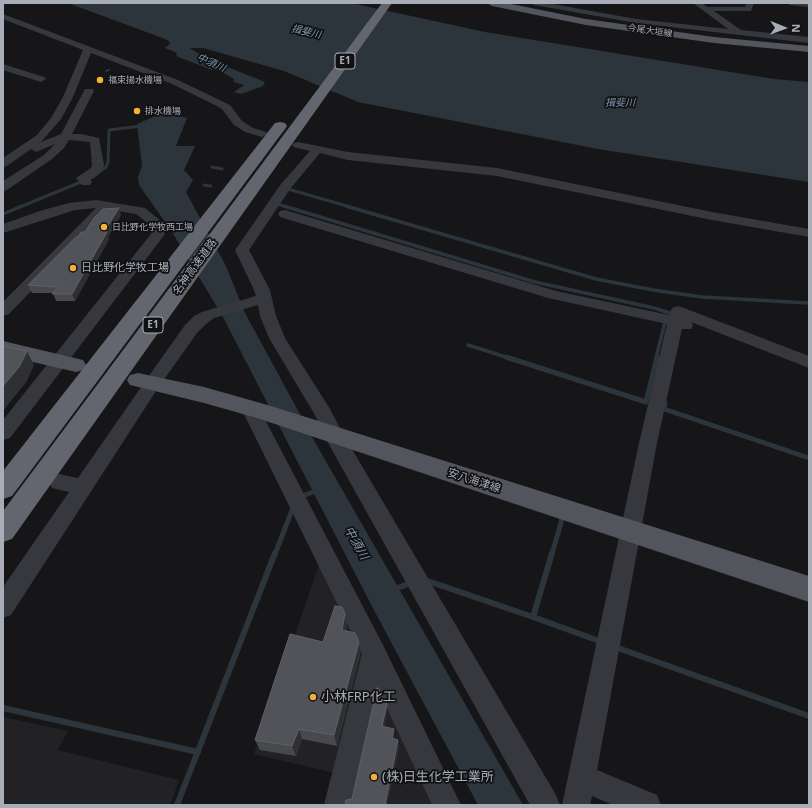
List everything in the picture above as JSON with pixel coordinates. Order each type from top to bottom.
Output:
[{"type":"highway","points":[[355,28],[374,3]]},
{"type":"highway","name":"名神高速道路","points":[[3,489],[296,116],[387,3]]},
{"type":"highway","name":"名神高速道路","points":[[3,531],[296,116]]},
{"type":"main road","name":"今尾大垣線","points":[[492,3],[586,22],[714,40],[809,49]]},
{"type":"main road","points":[[3,348],[67,363]]},
{"type":"main road","name":"安八海津線","points":[[145,382],[204,395],[256,410],[809,588]]},
{"type":"street","points":[[534,3],[636,21],[809,40]]},
{"type":"street","points":[[697,3],[735,28],[739,33]]},
{"type":"street","points":[[707,9],[748,9],[750,3]]},
{"type":"street","points":[[790,3],[809,5]]},
{"type":"street","points":[[3,16],[175,82],[219,103],[226,108],[238,123],[249,130],[262,134]]},
{"type":"street","points":[[88,48],[93,66]]},
{"type":"street","points":[[3,163],[41,137],[56,120],[68,97],[88,48]]},
{"type":"street","points":[[3,66],[41,79]]},
{"type":"street","points":[[3,187],[48,157],[60,146],[89,91]]},
{"type":"street","points":[[16,155],[31,152],[56,138],[66,136],[95,140],[98,165],[96,170],[82,178],[86,182]]},
{"type":"street","points":[[298,145],[348,156],[474,168],[704,214],[809,233]]},
{"type":"street","points":[[316,150],[285,187],[242,250],[262,290],[260,300],[277,338],[324,414],[330,434],[546,805]]},
{"type":"street","points":[[3,229],[23,221],[74,206],[96,204],[140,211],[156,224],[158,234],[67,363],[3,433]]},
{"type":"street","points":[[3,311],[106,205]]},
{"type":"street","points":[[285,214],[553,296],[675,321],[809,373]]},
{"type":"street","points":[[3,607],[83,487],[145,382],[200,320],[208,315],[260,300]]},
{"type":"street","points":[[576,805],[630,531],[678,311],[809,362]]},
{"type":"street","points":[[256,410],[448,805]]},
{"type":"street","points":[[59,482],[83,487]]},
{"type":"street","points":[[338,805],[374,653]]},
{"type":"street","points":[[582,778],[646,805]]},
{"type":"shaded area","points":[[321,559],[441,805],[328,805],[335,773],[254,754]]},
{"type":"shaded area","points":[[3,717],[68,731],[58,750],[179,780],[170,805],[3,805]]},
{"type":"water","name":"揖斐川","points":[[68,3],[351,3],[485,32],[774,79],[809,82],[809,182],[598,149],[358,102],[284,71],[203,48],[190,48],[205,58],[265,82],[263,86],[241,94],[234,92],[244,85],[234,82],[234,79],[220,71],[212,70],[176,56],[177,54],[175,52],[165,48],[170,44],[169,41]]},
{"type":"water","name":"中須川","points":[[160,114],[175,115],[187,118],[176,146],[195,146],[184,170],[193,180],[186,192],[226,266],[244,311],[316,444],[523,805],[478,805],[376,614],[223,317],[172,232],[139,185],[138,177],[142,166],[137,124]]},
{"type":"building","name":"日比野化学牧工場","points":[[119,208],[104,232],[107,232],[72,294],[52,294],[58,287],[28,285],[76,237],[78,237],[81,232],[85,232],[94,218],[103,209]]},
{"type":"building","points":[[3,346],[27,351],[19,367],[3,386]]},
{"type":"building","name":"小林FRP化工","points":[[335,606],[342,607],[345,614],[342,630],[355,633],[359,642],[334,735],[299,729],[292,746],[255,740],[290,634],[323,642]]},
{"type":"building","name":"(株)日生化学工業所","points":[[377,688],[387,704],[382,726],[394,729],[392,738],[398,740],[385,805],[345,805],[346,800],[352,799]]},
{"type":"waterway","points":[[20,207],[93,177],[106,167],[108,162],[109,130],[142,126]]},
{"type":"waterway","points":[[212,167],[222,169]]},
{"type":"waterway","points":[[204,185],[211,186]]},
{"type":"waterway","points":[[288,189],[350,207]]},
{"type":"waterway","points":[[277,204],[287,207]]},
{"type":"waterway","points":[[3,214],[22,206]]},
{"type":"waterway","points":[[284,206],[535,282],[654,308],[673,314]]},
{"type":"waterway","points":[[346,206],[596,279],[653,290],[702,297],[809,303]]},
{"type":"waterway","points":[[656,358],[665,322]]},
{"type":"waterway","points":[[468,345],[509,358]]},
{"type":"waterway","points":[[506,357],[646,402],[657,357]]},
{"type":"waterway","points":[[665,403],[664,409],[809,458]]},
{"type":"waterway","points":[[300,497],[318,490]]},
{"type":"waterway","points":[[275,554],[294,505]]},
{"type":"waterway","points":[[552,554],[562,519]]},
{"type":"waterway","points":[[198,752],[275,553]]},
{"type":"waterway","points":[[533,617],[552,553]]},
{"type":"waterway","points":[[425,580],[533,617]]},
{"type":"waterway","points":[[395,589],[408,584]]},
{"type":"waterway","points":[[533,617],[602,642]]},
{"type":"waterway","points":[[615,647],[809,716]]},
{"type":"waterway","points":[[3,708],[198,752]]},
{"type":"waterway","points":[[177,805],[198,752]]},
{"type":"place","name":"福束揚水機場","points":[[100,80]]},
{"type":"place","name":"排水機場","points":[[137,111]]},
{"type":"place","name":"日比野化学牧西工場","points":[[104,227]]},
{"type":"place","name":"日比野化学牧工場","points":[[73,268]]},
{"type":"place","name":"小林FRP化工","points":[[313,697]]},
{"type":"place","name":"(株)日生化学工業所","points":[[374,777]]}]
